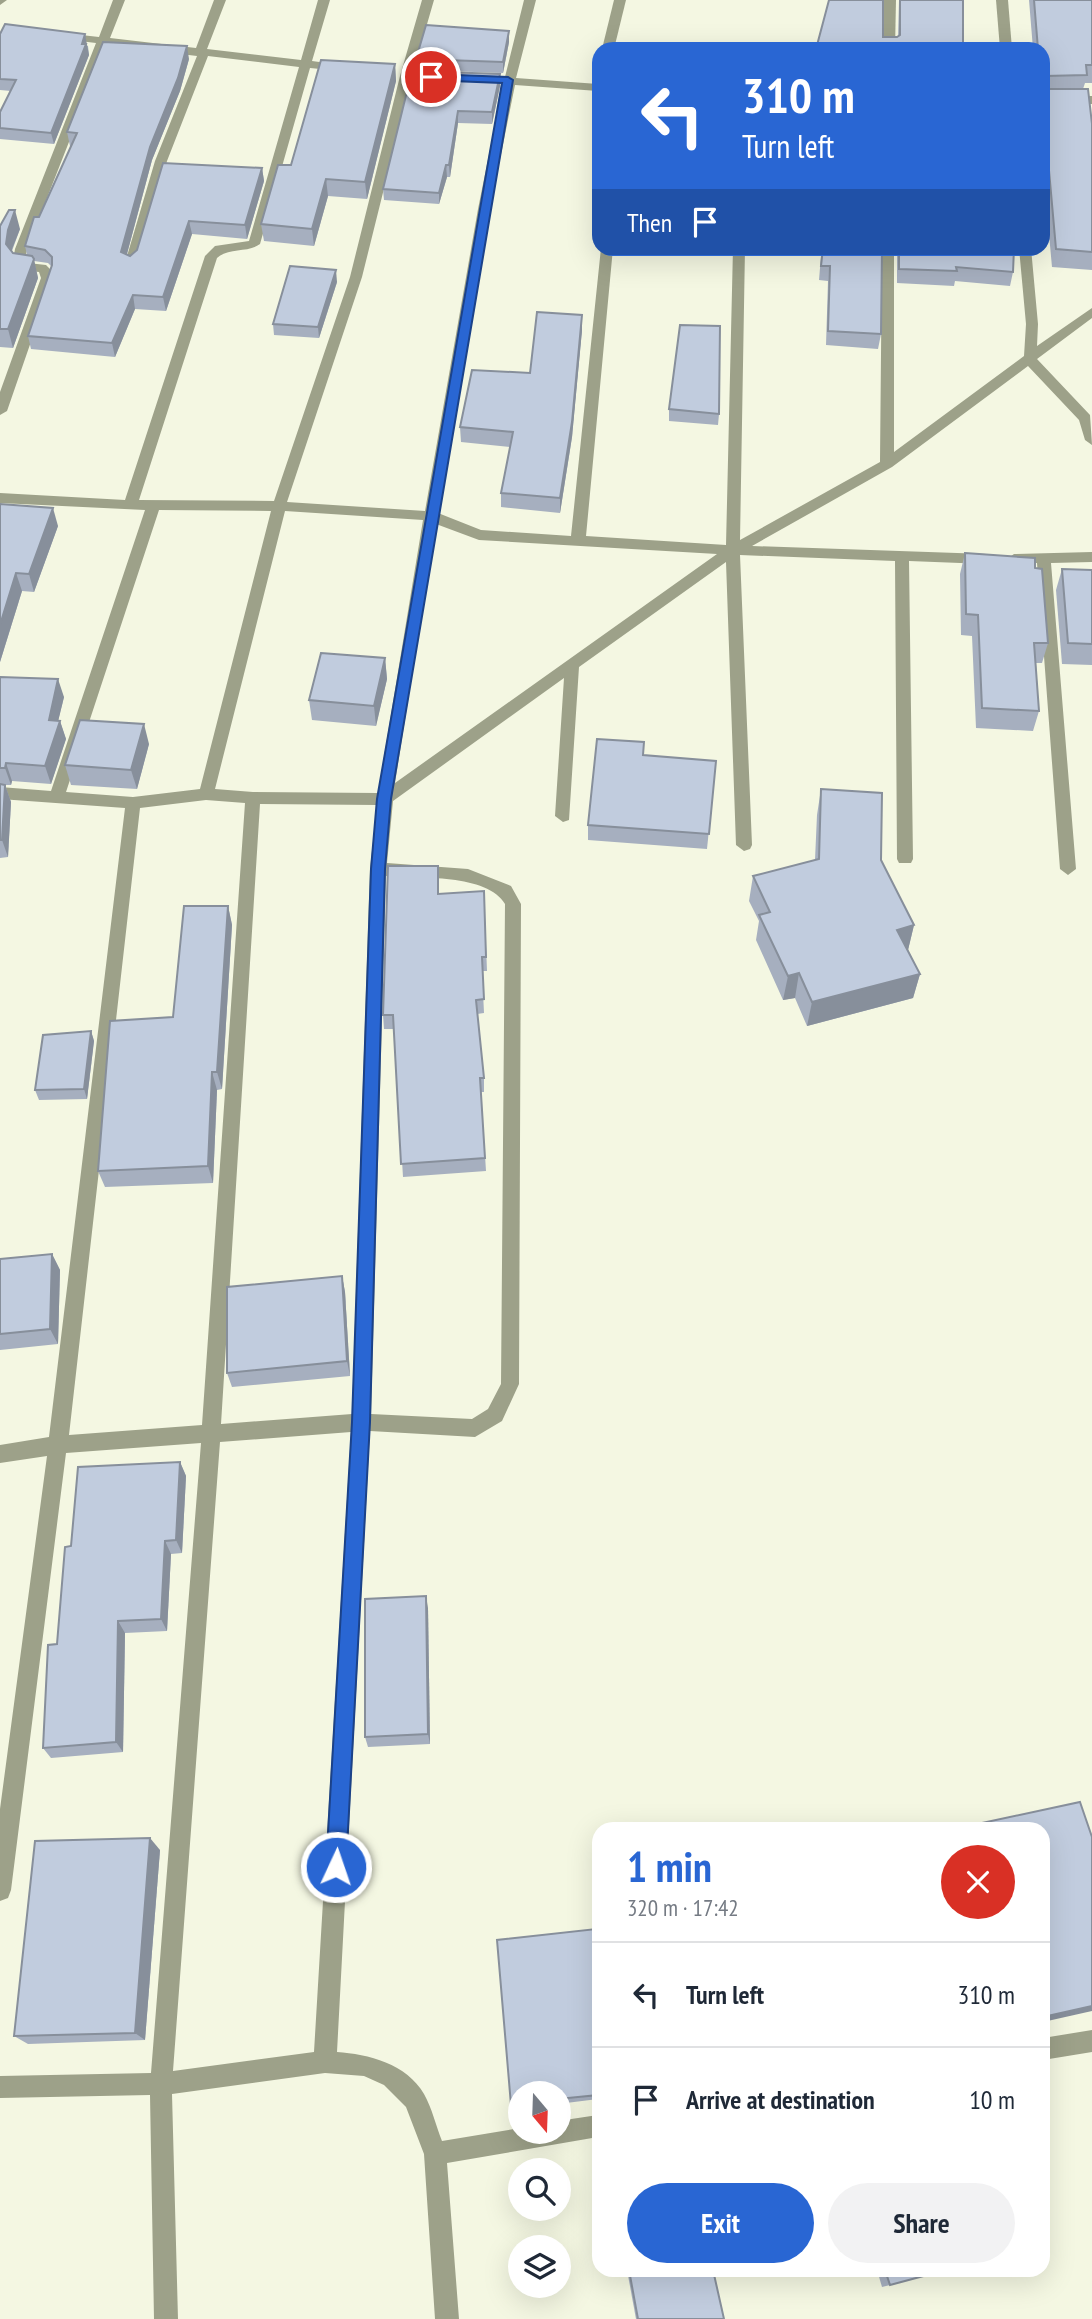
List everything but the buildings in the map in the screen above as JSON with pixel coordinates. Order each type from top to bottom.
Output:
[{"type":"street","points":[[0,411],[47,278],[47,272],[42,268],[24,267],[19,261],[21,249],[119,0]]},
{"type":"street","points":[[131,263],[161,161],[220,0]]},
{"type":"street","points":[[130,505],[211,256],[219,249],[254,244],[324,0]]},
{"type":"street","points":[[206,794],[279,506],[356,277],[406,76],[428,0]]},
{"type":"street","points":[[325,2063],[361,1422],[378,869],[384,799],[508,80],[530,0]]},
{"type":"street","points":[[610,42],[620,0]]},
{"type":"street","points":[[890,0],[890,42]]},
{"type":"street","points":[[1002,0],[1005,42]]},
{"type":"street","points":[[52,35],[356,70]]},
{"type":"street","points":[[482,79],[592,87]]},
{"type":"street","points":[[1050,100],[1092,100]]},
{"type":"street","points":[[578,541],[606,256]]},
{"type":"street","points":[[739,256],[733,550],[744,845]]},
{"type":"street","points":[[887,464],[888,256]]},
{"type":"street","points":[[1026,256],[1032,324],[1030,360],[1085,418],[1092,440]]},
{"type":"street","points":[[0,793],[133,803],[206,794],[253,798],[384,799],[733,550],[887,464],[1092,312]]},
{"type":"street","points":[[0,498],[153,506],[279,506],[431,516],[479,535],[733,550],[902,558],[1044,560],[1092,557]]},
{"type":"street","points":[[57,796],[153,506]]},
{"type":"street","points":[[902,558],[905,859]]},
{"type":"street","points":[[1044,560],[1068,869]]},
{"type":"street","points":[[563,816],[572,666]]},
{"type":"street","points":[[166,2319],[161,2084],[211,1435],[253,798]]},
{"type":"street","points":[[0,1891],[58,1445],[133,803]]},
{"type":"street","points":[[0,1454],[58,1445],[361,1422],[475,1429],[495,1415],[510,1384],[513,904],[505,890],[468,875],[378,869]]},
{"type":"street","points":[[1050,2048],[1092,2041]]},
{"type":"street","points":[[0,2087],[161,2084],[325,2063],[364,2066],[393,2077],[415,2100],[435,2154],[447,2319]]},
{"type":"street","points":[[435,2154],[592,2127]]},
{"type":"route","points":[[336,1867],[361,1422],[378,869],[384,799],[508,80],[431,77]]}]
